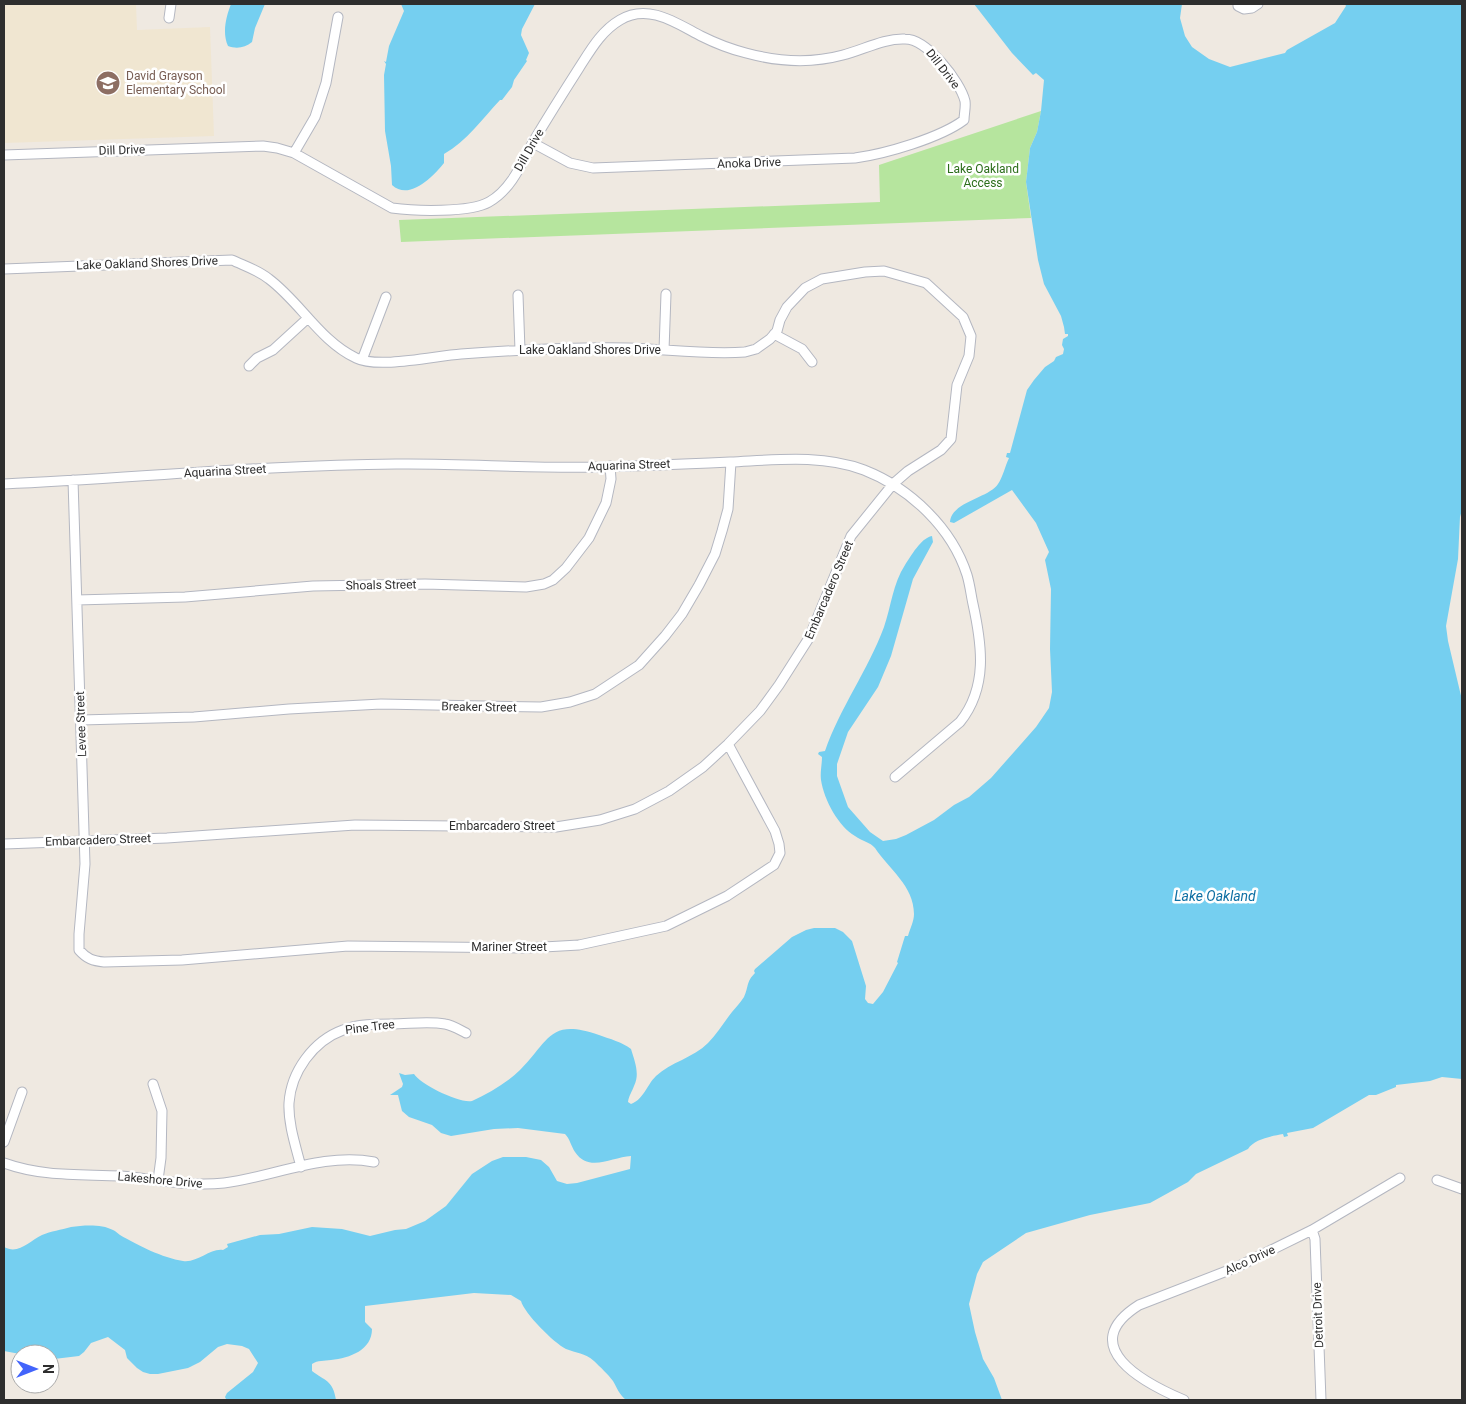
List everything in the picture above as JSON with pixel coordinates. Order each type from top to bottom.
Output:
[{"type":"street","points":[[169,18],[172,4]]},
{"type":"street","points":[[1238,4],[1244,10],[1258,4]]},
{"type":"street","name":"Dill Drive","points":[[4,155],[250,146],[277,148],[294,153],[392,208],[443,210],[487,204],[502,192],[519,169],[567,86],[599,38],[618,21],[627,16],[637,14],[651,14],[669,18],[733,50],[765,58],[794,62],[821,60],[905,38],[916,41],[937,57],[960,89],[966,102],[964,120]]},
{"type":"street","points":[[294,153],[315,117],[324,91],[338,17]]},
{"type":"street","name":"Anoka Drive","points":[[533,143],[570,163],[593,168],[855,158],[881,154],[952,129],[964,120]]},
{"type":"street","name":"Lake Oakland Shores Drive","points":[[4,269],[232,260],[269,278],[287,294],[326,336],[346,352],[362,360],[392,361],[454,354],[520,350],[626,348],[745,352],[763,345],[774,334],[787,307],[805,288],[822,279],[884,271],[926,283],[963,317],[971,336],[970,356],[956,386],[952,439],[941,450],[908,471],[892,484]]},
{"type":"street","points":[[664,350],[666,294]]},
{"type":"street","points":[[518,295],[520,350]]},
{"type":"street","points":[[362,360],[386,297]]},
{"type":"street","points":[[250,366],[257,358],[273,350],[308,318]]},
{"type":"street","points":[[774,334],[802,350],[812,362]]},
{"type":"street","name":"Aquarina Street","points":[[4,484],[317,466],[396,464],[610,466],[816,460],[842,463],[866,470],[901,489],[935,519],[955,547],[968,576],[977,624],[981,668],[975,696],[969,711],[960,722],[895,776]]},
{"type":"street","name":"Breaker Street","points":[[81,720],[194,717],[381,704],[541,707],[570,702],[595,694],[639,664],[676,621],[700,585],[715,554],[728,508],[731,462]]},
{"type":"street","name":"Shoals Street","points":[[77,600],[185,597],[313,586],[425,584],[526,587],[544,584],[553,580],[566,568],[589,538],[606,503],[611,479],[610,466]]},
{"type":"street","name":"Levee Street","points":[[73,480],[85,864],[79,950],[92,960]]},
{"type":"street","name":"Embarcadero Street","points":[[4,844],[168,838],[355,825],[556,827],[600,820],[634,809],[669,791],[703,767],[760,711],[809,638],[851,536],[892,484]]},
{"type":"street","name":"Mariner Street","points":[[92,960],[104,962],[182,960],[348,946],[526,948],[579,945],[666,926],[727,896],[774,865],[780,853],[775,831],[728,744]]},
{"type":"street","name":"Pine Tree","points":[[300,1167],[290,1117],[291,1089],[301,1066],[310,1053],[329,1036],[344,1029],[387,1024],[447,1024],[466,1033]]},
{"type":"street","points":[[153,1084],[162,1111],[161,1158],[158,1180]]},
{"type":"street","points":[[4,1142],[22,1092]]},
{"type":"street","name":"Lakeshore Drive","points":[[4,1163],[23,1170],[47,1174],[112,1176],[197,1185],[225,1183],[300,1167],[345,1160],[374,1162]]},
{"type":"street","name":"Alco Drive","points":[[1184,1400],[1152,1386],[1126,1366],[1113,1344],[1114,1326],[1124,1314],[1139,1305],[1237,1267],[1312,1230],[1400,1178]]},
{"type":"street","points":[[1437,1180],[1462,1189]]},
{"type":"street","name":"Detroit Drive","points":[[1312,1230],[1315,1239],[1321,1400]]},
{"type":"shaded area","name":"David Grayson Elementary School","points":[[4,4],[136,4],[137,30],[210,27],[214,136],[4,143]]},
{"type":"green space","name":"Lake Oakland Access","points":[[1041,111],[1037,132],[1030,148],[1026,182],[1031,218],[401,242],[399,220],[880,202],[879,165]]},
{"type":"water","points":[[231,4],[265,4],[255,28],[252,42],[243,47],[228,46],[226,41],[225,25]]},
{"type":"water","points":[[401,4],[535,4],[522,29],[521,35],[529,53],[527,61],[514,80],[512,87],[467,136],[444,154],[444,163],[435,173],[421,184],[406,190],[392,185],[385,131],[384,75],[386,64],[384,61],[386,62],[389,46],[404,11]]},
{"type":"water","name":"Lake Oakland","points":[[974,4],[1182,4],[1180,18],[1185,36],[1192,47],[1209,59],[1230,67],[1285,53],[1287,50],[1335,23],[1346,6],[1345,4],[1462,4],[1462,510],[1458,559],[1446,626],[1462,700],[1462,1079],[1442,1077],[1430,1081],[1396,1085],[1396,1087],[1376,1095],[1369,1095],[1313,1128],[1287,1133],[1288,1136],[1284,1137],[1283,1134],[1259,1140],[1248,1149],[1196,1174],[1188,1182],[1150,1203],[1090,1215],[1026,1233],[983,1262],[977,1274],[969,1304],[983,1359],[994,1378],[1002,1400],[626,1400],[611,1378],[591,1358],[566,1349],[554,1341],[533,1320],[521,1301],[511,1295],[474,1293],[365,1306],[365,1322],[372,1329],[371,1336],[364,1348],[352,1355],[312,1364],[312,1371],[325,1379],[333,1388],[336,1400],[225,1400],[227,1393],[253,1372],[258,1363],[249,1349],[242,1346],[227,1344],[218,1347],[200,1362],[188,1368],[158,1374],[143,1372],[137,1368],[127,1358],[125,1350],[108,1337],[91,1343],[79,1356],[60,1358],[60,1344],[10,1344],[10,1352],[4,1351],[4,1247],[9,1249],[19,1248],[49,1232],[76,1226],[109,1228],[134,1243],[159,1254],[188,1261],[213,1251],[223,1250],[228,1247],[227,1244],[260,1235],[279,1234],[312,1227],[342,1229],[370,1236],[406,1229],[425,1221],[446,1206],[472,1174],[492,1161],[503,1157],[526,1157],[541,1160],[549,1167],[557,1181],[567,1184],[630,1169],[631,1156],[594,1163],[587,1162],[575,1152],[565,1134],[518,1128],[494,1129],[451,1136],[441,1133],[432,1125],[409,1117],[402,1111],[398,1095],[390,1095],[402,1087],[403,1084],[399,1073],[405,1075],[414,1074],[424,1083],[441,1092],[459,1099],[472,1101],[485,1095],[515,1075],[552,1035],[570,1029],[582,1030],[624,1044],[631,1049],[637,1072],[636,1081],[628,1102],[631,1104],[642,1096],[656,1076],[662,1071],[696,1053],[711,1039],[744,997],[755,969],[792,937],[814,928],[835,928],[843,932],[852,941],[866,986],[865,999],[868,1003],[873,1004],[883,992],[898,963],[905,936],[908,936],[912,925],[913,904],[900,878],[875,848],[849,832],[838,820],[825,796],[821,777],[822,757],[818,754],[825,751],[838,720],[877,643],[884,627],[901,572],[913,552],[924,540],[932,536],[933,542],[913,579],[891,656],[878,687],[848,732],[837,764],[837,776],[848,807],[870,832],[883,841],[906,835],[934,820],[954,805],[969,797],[991,778],[1036,727],[1049,708],[1052,692],[1050,649],[1051,589],[1045,560],[1049,552],[1036,523],[1012,490],[954,523],[950,522],[952,515],[963,505],[987,493],[998,484],[1009,458],[1006,457],[1007,453],[1010,453],[1027,390],[1045,367],[1054,361],[1056,357],[1063,354],[1063,339],[1068,336],[1068,334],[1065,334],[1061,316],[1044,284],[1038,260],[1026,182],[1030,148],[1037,132],[1041,111],[1044,80],[1036,73],[1033,75],[1012,53]]},
{"type":"place","name":"David Grayson Elementary School","points":[[108,83]]}]
